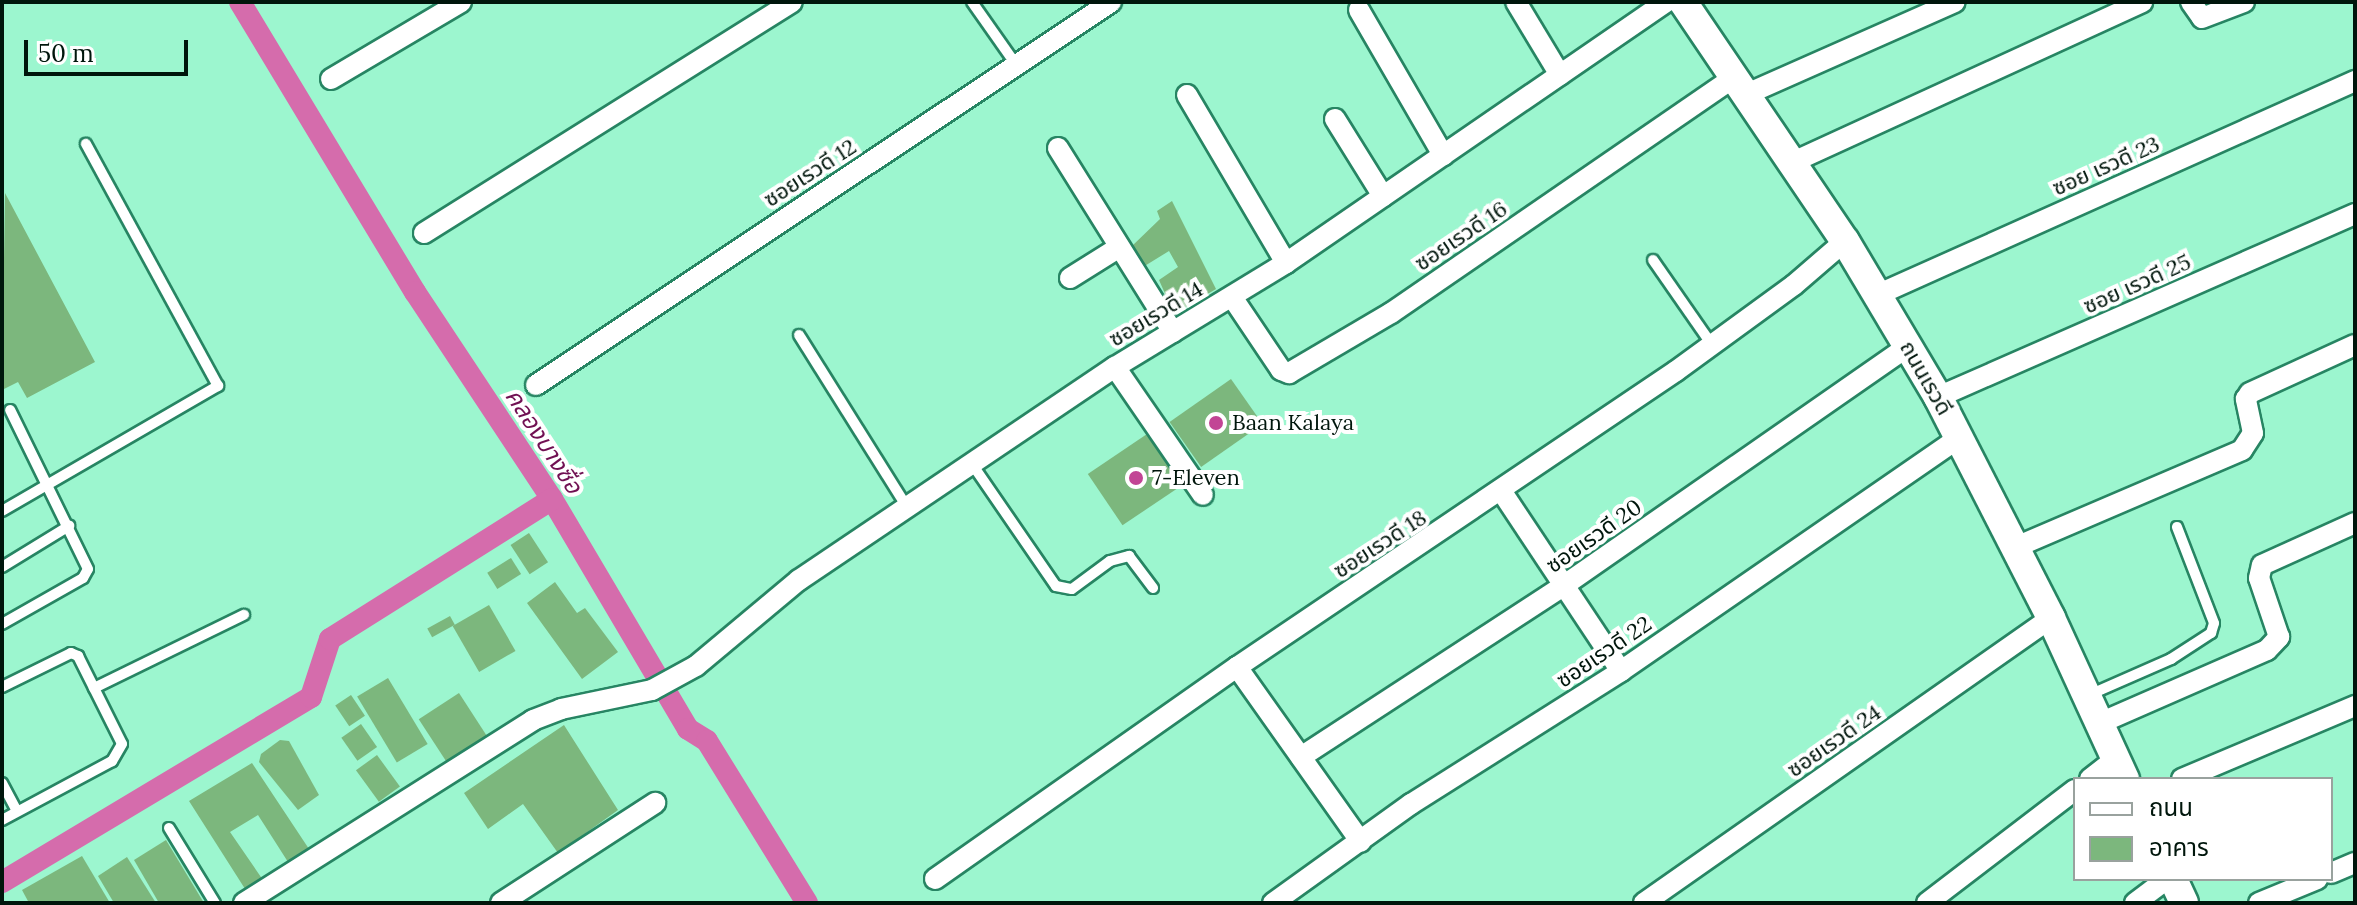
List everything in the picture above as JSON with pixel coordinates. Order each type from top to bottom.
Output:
[{"type":"street","points":[[331,79],[461,2]]},
{"type":"street","points":[[424,233],[792,2]]},
{"type":"street","name":"ซอยเรวดี 12","points":[[536,385],[1111,2]]},
{"type":"street","points":[[1516,2],[1560,75]]},
{"type":"street","name":"ซอยเรวดี 14","points":[[248,902],[533,720],[561,709],[652,690],[677,677],[799,580],[1115,367],[1286,263],[1666,2]]},
{"type":"street","name":"ถนนเรวดี","points":[[1683,2],[1845,241],[1909,346],[2016,547],[2121,769]]},
{"type":"street","points":[[1741,86],[1955,2]]},
{"type":"street","points":[[1793,162],[2142,2]]},
{"type":"street","points":[[2191,2],[2202,18],[2244,2]]},
{"type":"street","points":[[1359,10],[1443,155]]},
{"type":"street","name":"ซอย เรวดี 23","points":[[1877,295],[2355,81]]},
{"type":"street","name":"ซอยเรวดี 16","points":[[1232,297],[1281,370],[1289,373],[1391,313],[1741,86]]},
{"type":"street","points":[[1187,95],[1286,263]]},
{"type":"street","points":[[1335,119],[1383,196]]},
{"type":"street","points":[[1058,148],[1173,332]]},
{"type":"street","name":"ซอย เรวดี 25","points":[[1938,397],[2355,214]]},
{"type":"street","name":"ซอยเรวดี 18","points":[[935,879],[1237,667],[1502,492],[1712,345],[1845,241]]},
{"type":"street","points":[[1070,278],[1118,248]]},
{"type":"street","points":[[2016,547],[2242,450],[2253,433],[2246,399],[2250,393],[2355,345]]},
{"type":"street","name":"ซอยเรวดี 20","points":[[1301,757],[1566,584],[1909,346]]},
{"type":"street","points":[[1115,367],[1203,495]]},
{"type":"street","name":"ซอยเรวดี 22","points":[[1273,903],[1411,804],[1621,671],[1960,437]]},
{"type":"street","points":[[1502,492],[1621,671]]},
{"type":"street","points":[[2100,723],[2267,650],[2279,637],[2259,578],[2262,565],[2355,523]]},
{"type":"street","name":"ซอยเรวดี 24","points":[[1644,903],[2051,618]]},
{"type":"street","points":[[1237,667],[1361,842]]},
{"type":"street","points":[[2187,777],[2355,706]]},
{"type":"street","points":[[2096,777],[2121,769]]},
{"type":"street","points":[[1927,903],[2073,792]]},
{"type":"street","points":[[501,903],[655,803]]},
{"type":"street","points":[[2333,872],[2355,863]]},
{"type":"street","points":[[2135,903],[2167,881]]},
{"type":"street","points":[[2171,881],[2184,903]]},
{"type":"street","points":[[2259,903],[2312,881]]},
{"type":"lane","points":[[972,2],[1017,66]]},
{"type":"lane","points":[[2,511],[218,386],[86,144]]},
{"type":"lane","points":[[1653,260],[1712,345]]},
{"type":"lane","points":[[799,335],[907,507]]},
{"type":"lane","points":[[2,624],[83,578],[88,569],[50,483],[10,410]]},
{"type":"lane","points":[[972,464],[1056,586],[1072,589],[1110,561],[1129,556],[1153,588]]},
{"type":"lane","points":[[2,567],[69,526]]},
{"type":"lane","points":[[2087,696],[2171,659],[2211,633],[2214,623],[2177,527]]},
{"type":"lane","points":[[94,688],[244,615]]},
{"type":"lane","points":[[2,687],[71,653],[94,688],[122,744],[117,755],[16,809],[2,820]]},
{"type":"lane","points":[[2,783],[16,809]]},
{"type":"lane","points":[[169,828],[215,903]]},
{"type":"building","points":[[5,193],[95,362],[27,398],[18,382],[2,390]]},
{"type":"building","points":[[1172,201],[1216,289],[1174,314],[1159,280],[1178,267],[1169,251],[1143,267],[1132,246],[1160,219],[1157,211]]},
{"type":"building","name":"Baan Kalaya","points":[[1231,379],[1263,424],[1201,467],[1170,422]]},
{"type":"building","name":"7-Eleven","points":[[1150,432],[1185,483],[1122,525],[1088,474]]},
{"type":"building","points":[[529,533],[548,562],[530,574],[511,545]]},
{"type":"building","points":[[511,558],[521,574],[497,589],[487,573]]},
{"type":"building","points":[[555,582],[577,613],[585,608],[618,652],[582,679],[527,603]]},
{"type":"building","points":[[489,605],[516,651],[479,672],[453,626]]},
{"type":"building","points":[[450,616],[455,625],[432,637],[427,629]]},
{"type":"building","points":[[388,678],[428,744],[397,763],[357,697]]},
{"type":"building","points":[[459,693],[488,737],[448,764],[419,719]]},
{"type":"building","points":[[351,695],[365,716],[349,726],[335,706]]},
{"type":"building","points":[[361,724],[377,747],[357,761],[341,738]]},
{"type":"building","points":[[564,725],[618,810],[558,853],[523,804],[488,829],[464,793]]},
{"type":"building","points":[[280,740],[289,741],[319,795],[298,810],[259,762],[261,754]]},
{"type":"building","points":[[377,755],[400,787],[379,802],[356,770]]},
{"type":"building","points":[[252,763],[309,849],[288,862],[258,815],[230,832],[263,880],[247,892],[189,801]]},
{"type":"building","points":[[166,840],[204,903],[159,903],[134,860]]},
{"type":"building","points":[[82,856],[110,903],[29,903],[22,890]]},
{"type":"building","points":[[127,857],[156,903],[114,903],[98,876]]},
{"type":"waterway","name":"คลองบางซื่อ","points":[[240,2],[415,292],[552,499],[688,729],[707,741],[807,903]]},
{"type":"waterway","points":[[2,882],[311,697],[330,639],[552,499]]},
{"type":"place","name":"Baan Kalaya","points":[[1216,423]]},
{"type":"place","name":"7-Eleven","points":[[1136,478]]}]
